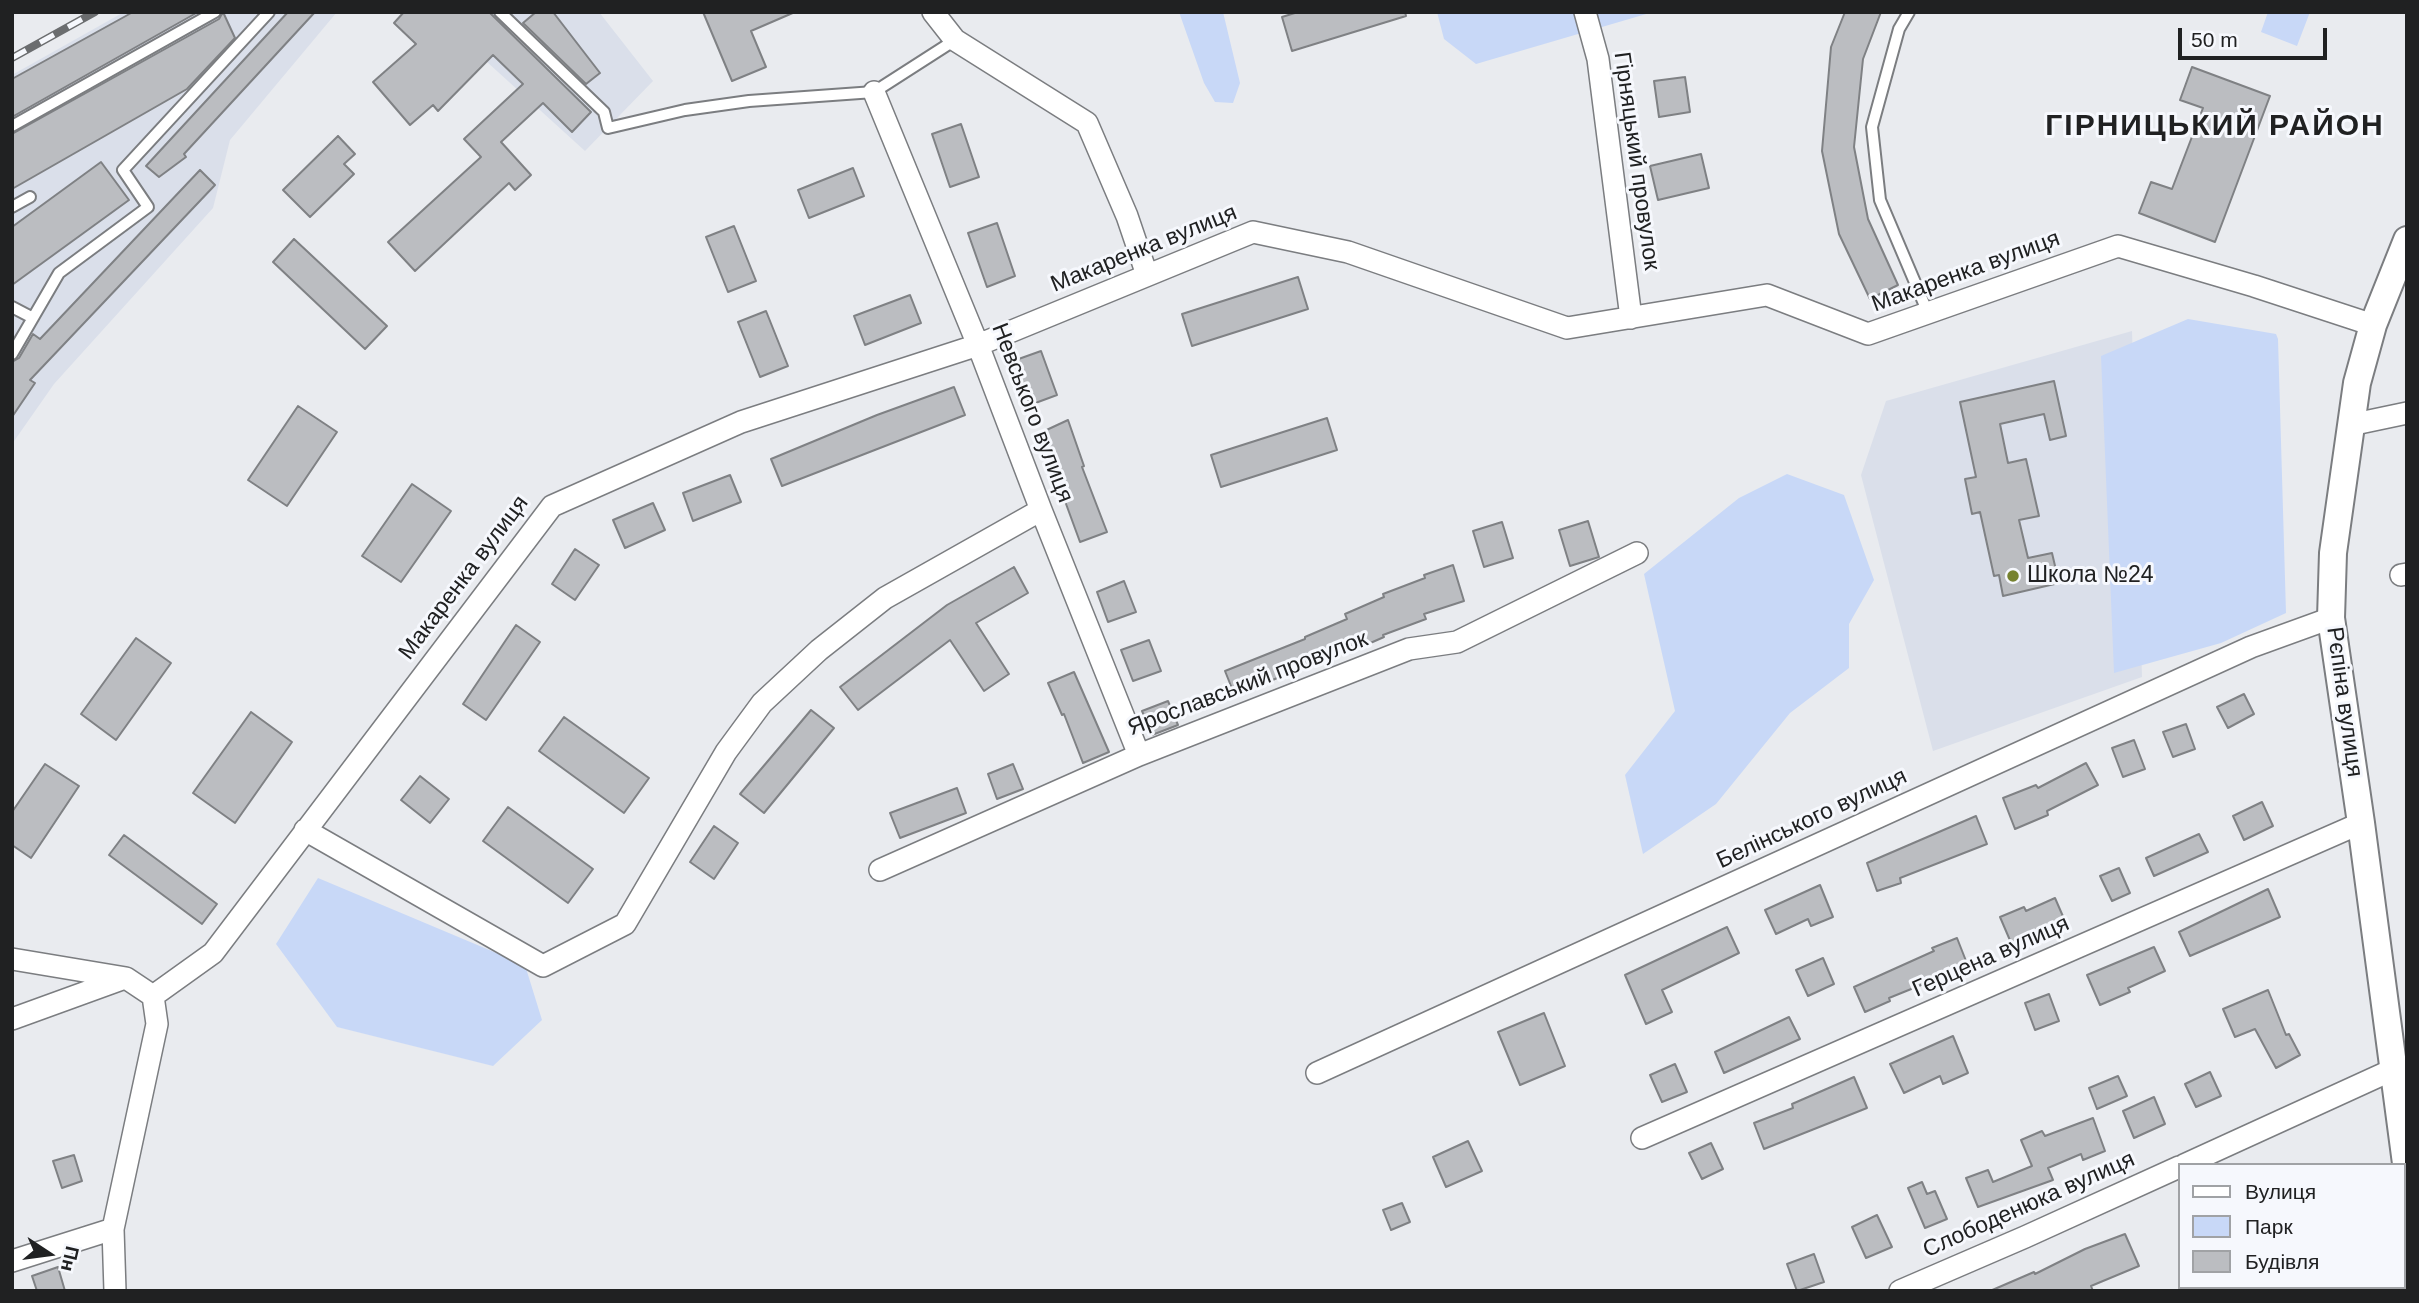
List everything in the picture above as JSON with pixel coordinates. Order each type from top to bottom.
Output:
[{"type":"street","points":[[933,12],[955,40],[1087,122],[1127,216],[1147,275]]},
{"type":"street","name":"Гірняцький провулок","points":[[1585,12],[1598,59],[1631,318]]},
{"type":"street","name":"Невського вулиця","points":[[874,92],[978,345],[1139,755]]},
{"type":"street","name":"Макаренка вулиця","points":[[153,996],[213,953],[552,506],[741,422],[978,345],[1253,232],[1348,251],[1567,328],[1767,295],[1868,334],[2118,246],[2373,325]]},
{"type":"street","name":"Рєпіна вулиця","points":[[2404,249],[2373,325],[2357,383],[2333,553],[2331,618],[2407,1171]]},
{"type":"street","points":[[2350,425],[2407,413]]},
{"type":"street","points":[[306,830],[543,966],[625,924],[726,752],[762,703],[819,650],[886,598],[1041,510]]},
{"type":"street","name":"Ярославський провулок","points":[[880,870],[1139,755],[1409,649],[1457,642],[1637,553]]},
{"type":"street","name":"Белінського вулиця","points":[[1317,1073],[2251,647],[2331,618]]},
{"type":"street","name":"Герцена вулиця","points":[[1642,1138],[2361,824]]},
{"type":"street","points":[[12,959],[127,978],[153,996],[156,1030],[113,1229],[115,1291]]},
{"type":"street","points":[[12,1019],[127,978]]},
{"type":"street","name":"Слободенюка вулиця","points":[[2189,1163],[2392,1070]]},
{"type":"street","name":"Слободенюка вулиця","points":[[1900,1291],[2178,1168]]},
{"type":"street","points":[[12,1261],[113,1229]]},
{"type":"lane","points":[[12,126],[215,12]]},
{"type":"lane","points":[[12,354],[59,273],[148,207],[123,170],[269,12]]},
{"type":"lane","points":[[500,12],[604,112],[608,128],[685,110],[749,101],[874,92],[955,40]]},
{"type":"lane","points":[[1909,12],[1899,29],[1872,127],[1880,200],[1928,313]]},
{"type":"lane","points":[[12,207],[30,197]]},
{"type":"lane","points":[[12,307],[33,318]]},
{"type":"shaded area","points":[[124,12],[337,12],[230,140],[213,208],[54,384],[12,444],[12,75]]},
{"type":"shaded area","points":[[432,12],[599,12],[653,81],[585,151]]},
{"type":"shaded area","name":"Школа №24","points":[[2132,331],[2142,677],[1933,751],[1861,475],[1886,401]]},
{"type":"green space","points":[[1179,12],[1223,12],[1240,83],[1233,103],[1215,102],[1204,83]]},
{"type":"green space","points":[[1437,12],[1653,12],[1476,64],[1444,39]]},
{"type":"green space","points":[[2268,12],[2310,12],[2297,46],[2261,32]]},
{"type":"green space","points":[[2188,319],[2276,334],[2278,339],[2286,613],[2221,643],[2114,673],[2101,356]]},
{"type":"green space","points":[[1787,474],[1844,495],[1874,580],[1849,624],[1849,668],[1790,713],[1716,804],[1643,854],[1625,775],[1675,711],[1644,574],[1739,498]]},
{"type":"green space","points":[[318,878],[525,965],[542,1020],[493,1066],[337,1027],[276,944]]},
{"type":"building","points":[[133,12],[198,12],[12,117],[12,79]]},
{"type":"building","points":[[223,12],[235,38],[187,89],[12,189],[12,134],[219,19]]},
{"type":"building","points":[[288,12],[315,12],[184,154],[186,157],[159,177],[146,166]]},
{"type":"building","points":[[404,12],[489,12],[591,112],[572,132],[543,103],[501,142],[531,175],[515,190],[509,183],[415,271],[388,242],[481,157],[464,139],[523,84],[493,55],[438,111],[433,105],[410,125],[373,82],[416,44],[394,23]]},
{"type":"building","points":[[536,12],[553,12],[600,73],[586,84],[523,23]]},
{"type":"building","points":[[703,12],[795,12],[751,31],[766,67],[732,81]]},
{"type":"building","points":[[1298,12],[1405,12],[1406,16],[1292,51],[1282,17]]},
{"type":"building","points":[[1845,12],[1881,12],[1863,59],[1854,147],[1868,219],[1898,285],[1870,299],[1839,234],[1822,151],[1831,47]]},
{"type":"building","points":[[2192,67],[2270,96],[2215,242],[2139,213],[2151,182],[2172,189],[2203,108],[2180,100]]},
{"type":"building","points":[[1685,77],[1690,112],[1659,117],[1654,81]]},
{"type":"building","points":[[961,124],[979,177],[950,187],[932,134]]},
{"type":"building","points":[[338,136],[355,154],[344,164],[354,174],[310,217],[283,190]]},
{"type":"building","points":[[1701,154],[1709,188],[1658,200],[1650,166]]},
{"type":"building","points":[[101,162],[129,200],[12,285],[12,227]]},
{"type":"building","points":[[853,168],[864,196],[809,218],[798,190]]},
{"type":"building","points":[[200,170],[215,185],[30,380],[35,383],[12,417],[12,362],[19,358],[33,334],[40,339]]},
{"type":"building","points":[[997,223],[1015,276],[987,287],[968,233]]},
{"type":"building","points":[[734,226],[756,281],[728,292],[706,237]]},
{"type":"building","points":[[294,239],[387,326],[365,349],[273,262]]},
{"type":"building","points":[[1298,277],[1308,309],[1192,346],[1182,314]]},
{"type":"building","points":[[910,295],[921,323],[865,345],[854,316]]},
{"type":"building","points":[[766,311],[788,366],[760,377],[738,322]]},
{"type":"building","points":[[1041,351],[1057,395],[1030,405],[1013,361]]},
{"type":"building","points":[[2054,381],[2066,436],[2050,440],[2044,414],[2000,424],[2008,463],[2026,459],[2039,516],[2019,520],[2028,558],[2052,553],[2059,583],[2003,596],[1999,575],[1994,576],[1980,512],[1972,514],[1965,479],[1976,477],[1960,402]]},
{"type":"building","points":[[954,387],[965,415],[782,486],[771,459],[877,415]]},
{"type":"building","points":[[298,406],[337,432],[287,506],[248,480]]},
{"type":"building","points":[[1327,418],[1337,450],[1221,487],[1211,455]]},
{"type":"building","points":[[1068,420],[1084,466],[1082,467],[1107,532],[1080,542],[1040,433]]},
{"type":"building","points":[[730,475],[741,502],[693,521],[683,493]]},
{"type":"building","points":[[412,484],[451,511],[401,582],[362,556]]},
{"type":"building","points":[[653,503],[665,530],[625,548],[613,520]]},
{"type":"building","points":[[1588,521],[1599,557],[1570,566],[1559,530]]},
{"type":"building","points":[[1502,522],[1513,558],[1484,567],[1473,531]]},
{"type":"building","points":[[575,549],[599,565],[575,600],[552,584]]},
{"type":"building","points":[[1453,565],[1464,601],[1424,614],[1426,619],[1383,635],[1384,637],[1359,648],[1357,644],[1235,696],[1225,671],[1305,639],[1347,619],[1345,614],[1384,597],[1383,594]]},
{"type":"building","points":[[1014,567],[1028,593],[976,623],[1009,674],[984,691],[950,640],[858,710],[840,687],[947,605]]},
{"type":"building","points":[[1124,581],[1136,612],[1108,622],[1097,592]]},
{"type":"building","points":[[516,625],[540,642],[486,720],[463,704]]},
{"type":"building","points":[[136,638],[171,663],[116,740],[81,714]]},
{"type":"building","points":[[1149,640],[1161,671],[1133,681],[1121,650]]},
{"type":"building","points":[[1074,672],[1109,752],[1083,763],[1064,714],[1062,715],[1048,683]]},
{"type":"building","points":[[2244,694],[2254,714],[2228,728],[2217,707]]},
{"type":"building","points":[[1168,701],[1178,725],[1152,735],[1142,711]]},
{"type":"building","points":[[811,710],[834,728],[764,813],[740,794]]},
{"type":"building","points":[[251,712],[292,742],[235,823],[193,793]]},
{"type":"building","points":[[564,717],[649,778],[624,813],[539,751]]},
{"type":"building","points":[[2186,724],[2195,749],[2173,757],[2163,732]]},
{"type":"building","points":[[2134,740],[2145,769],[2123,777],[2112,748]]},
{"type":"building","points":[[2086,763],[2098,785],[2047,811],[2048,815],[2015,829],[2003,798],[2036,785],[2038,788]]},
{"type":"building","points":[[45,764],[79,786],[31,858],[12,845],[12,812]]},
{"type":"building","points":[[1013,764],[1023,789],[997,799],[988,774]]},
{"type":"building","points":[[420,776],[449,799],[430,823],[401,800]]},
{"type":"building","points":[[957,788],[966,813],[900,838],[890,813]]},
{"type":"building","points":[[2262,802],[2273,826],[2244,840],[2233,816]]},
{"type":"building","points":[[508,807],[593,869],[568,903],[483,841]]},
{"type":"building","points":[[1976,816],[1987,844],[1900,878],[1901,883],[1877,891],[1867,863]]},
{"type":"building","points":[[714,826],[738,843],[714,879],[690,862]]},
{"type":"building","points":[[2199,834],[2208,852],[2154,876],[2146,858]]},
{"type":"building","points":[[124,835],[217,904],[202,924],[109,855]]},
{"type":"building","points":[[2119,868],[2130,893],[2112,901],[2100,876]]},
{"type":"building","points":[[1820,885],[1833,917],[1811,926],[1808,919],[1776,934],[1765,910]]},
{"type":"building","points":[[2268,889],[2280,917],[2190,956],[2179,932]]},
{"type":"building","points":[[2055,898],[2065,921],[2012,945],[2000,917],[2024,907],[2026,911]]},
{"type":"building","points":[[1727,927],[1739,953],[1662,990],[1672,1012],[1646,1024],[1625,975]]},
{"type":"building","points":[[1957,938],[1968,966],[1889,998],[1890,1001],[1865,1012],[1854,987]]},
{"type":"building","points":[[2154,947],[2165,971],[2128,988],[2130,992],[2100,1005],[2087,975]]},
{"type":"building","points":[[1823,958],[1834,984],[1808,996],[1796,970]]},
{"type":"building","points":[[2268,990],[2286,1035],[2289,1034],[2300,1055],[2276,1068],[2255,1029],[2235,1037],[2223,1009]]},
{"type":"building","points":[[2049,994],[2059,1021],[2035,1030],[2025,1003]]},
{"type":"building","points":[[1544,1013],[1565,1066],[1520,1085],[1498,1032]]},
{"type":"building","points":[[1789,1017],[1800,1039],[1724,1073],[1715,1052]]},
{"type":"building","points":[[1953,1036],[1968,1073],[1943,1084],[1940,1076],[1904,1093],[1890,1064]]},
{"type":"building","points":[[1675,1064],[1687,1092],[1662,1102],[1650,1075]]},
{"type":"building","points":[[2210,1072],[2221,1096],[2196,1107],[2185,1084]]},
{"type":"building","points":[[2118,1076],[2127,1096],[2097,1109],[2089,1088]]},
{"type":"building","points":[[1854,1077],[1867,1108],[1764,1149],[1754,1123],[1793,1108],[1792,1104]]},
{"type":"building","points":[[2154,1097],[2165,1124],[2134,1138],[2123,1111]]},
{"type":"building","points":[[2093,1118],[2105,1151],[2083,1160],[2081,1154],[2048,1168],[2053,1180],[1978,1207],[1966,1178],[1988,1170],[1993,1182],[2032,1166],[2021,1140],[2042,1131],[2045,1136]]},
{"type":"building","points":[[1468,1141],[1482,1171],[1446,1187],[1433,1157]]},
{"type":"building","points":[[1711,1143],[1723,1169],[1702,1179],[1689,1153]]},
{"type":"building","points":[[74,1155],[82,1181],[62,1188],[53,1161]]},
{"type":"building","points":[[1922,1182],[1927,1194],[1935,1191],[1947,1219],[1925,1228],[1908,1188]]},
{"type":"building","points":[[1402,1203],[1410,1222],[1391,1230],[1383,1210]]},
{"type":"building","points":[[1877,1215],[1892,1247],[1866,1258],[1852,1227]]},
{"type":"building","points":[[2125,1234],[2139,1266],[2091,1286],[2093,1291],[1990,1291],[2034,1272],[2035,1274],[2085,1249]]},
{"type":"building","points":[[1814,1254],[1824,1282],[1797,1291],[1787,1264]]},
{"type":"building","points":[[58,1267],[65,1291],[37,1291],[32,1276]]},
{"type":"railway","points":[[12,58],[95,12]]},
{"type":"place","name":"Школа №24","points":[[2013,576]]},
{"type":"district","name":"ГІРНИЦЬКИЙ РАЙОН","points":[[2215,127]]}]
